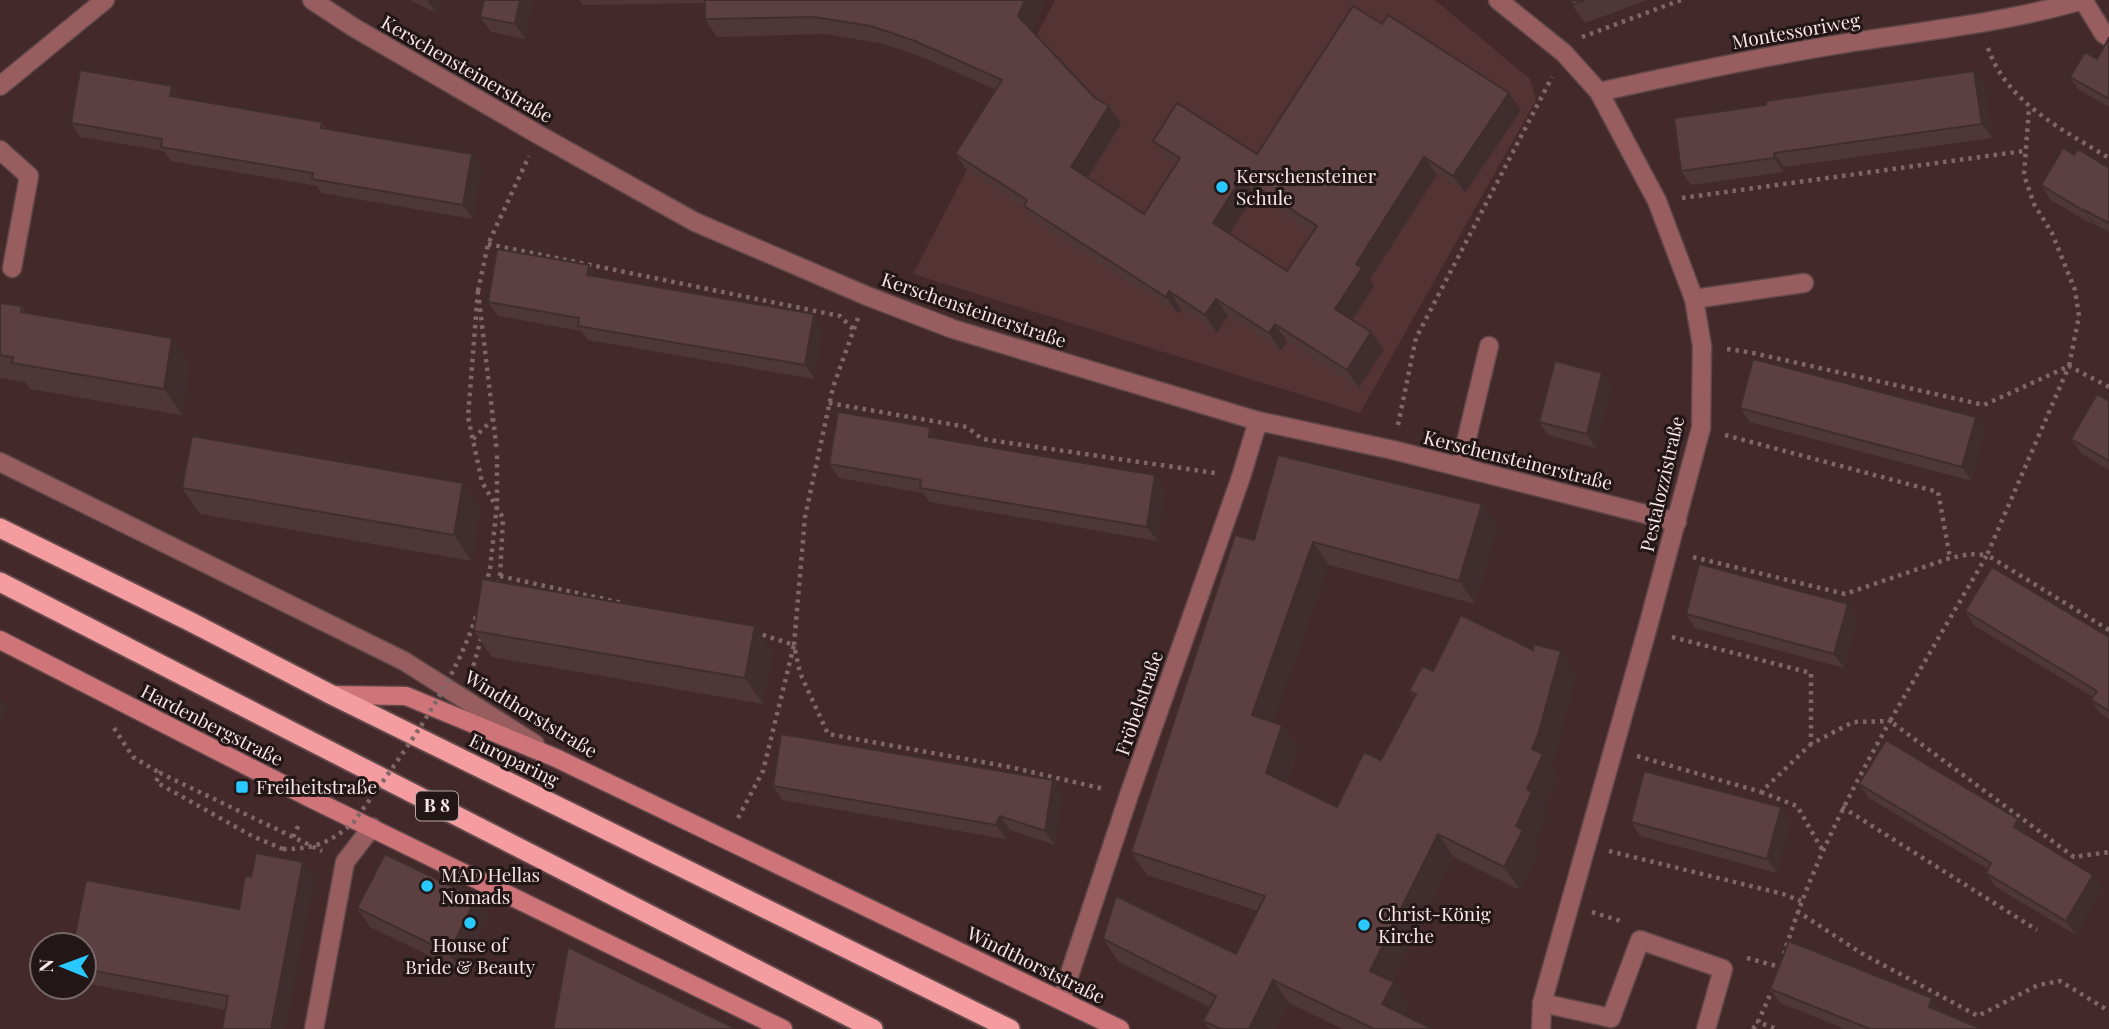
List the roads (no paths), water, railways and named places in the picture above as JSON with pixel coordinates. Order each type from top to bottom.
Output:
[{"type":"highway","name":"Europaring","points":[[0,528],[1010,1029]]},
{"type":"highway","name":"B 8","points":[[0,582],[873,1029]]},
{"type":"main road","name":"Hardenbergstraße","points":[[0,640],[261,774],[783,1029]]},
{"type":"main road","points":[[332,695],[406,696],[556,758]]},
{"type":"main road","name":"Windthorststraße","points":[[556,758],[1120,1029]]},
{"type":"street","points":[[0,86],[105,0]]},
{"type":"street","name":"Kerschensteinerstraße","points":[[312,0],[353,27],[539,135],[695,222],[867,296],[953,329],[1258,421],[1393,450],[1677,522]]},
{"type":"street","name":"Pestalozzistraße","points":[[1497,0],[1559,50],[1599,92],[1657,201],[1694,299],[1702,346],[1701,428],[1542,1003],[1541,1029]]},
{"type":"street","points":[[2083,0],[2104,34],[2109,37]]},
{"type":"street","name":"Montessoriweg","points":[[1599,92],[1779,54],[1982,23],[2083,0]]},
{"type":"street","points":[[0,150],[29,176],[12,268]]},
{"type":"street","points":[[1694,299],[1804,283]]},
{"type":"street","points":[[1460,467],[1489,346]]},
{"type":"street","name":"Fröbelstraße","points":[[1061,1000],[1258,421]]},
{"type":"street","name":"Windthorststraße","points":[[0,462],[404,661],[556,758]]},
{"type":"street","points":[[314,1029],[345,862],[372,827]]},
{"type":"street","points":[[1542,1003],[1611,1018],[1640,940],[1723,969],[1706,1029]]},
{"type":"place","name":"Kerschensteiner Schule","points":[[1222,187]]},
{"type":"place","name":"Freiheitstraße","points":[[242,787]]},
{"type":"place","name":"MAD Hellas Nomads","points":[[427,886]]},
{"type":"place","name":"House of Bride & Beauty","points":[[470,923]]},
{"type":"place","name":"Christ-König Kirche","points":[[1364,925]]}]
